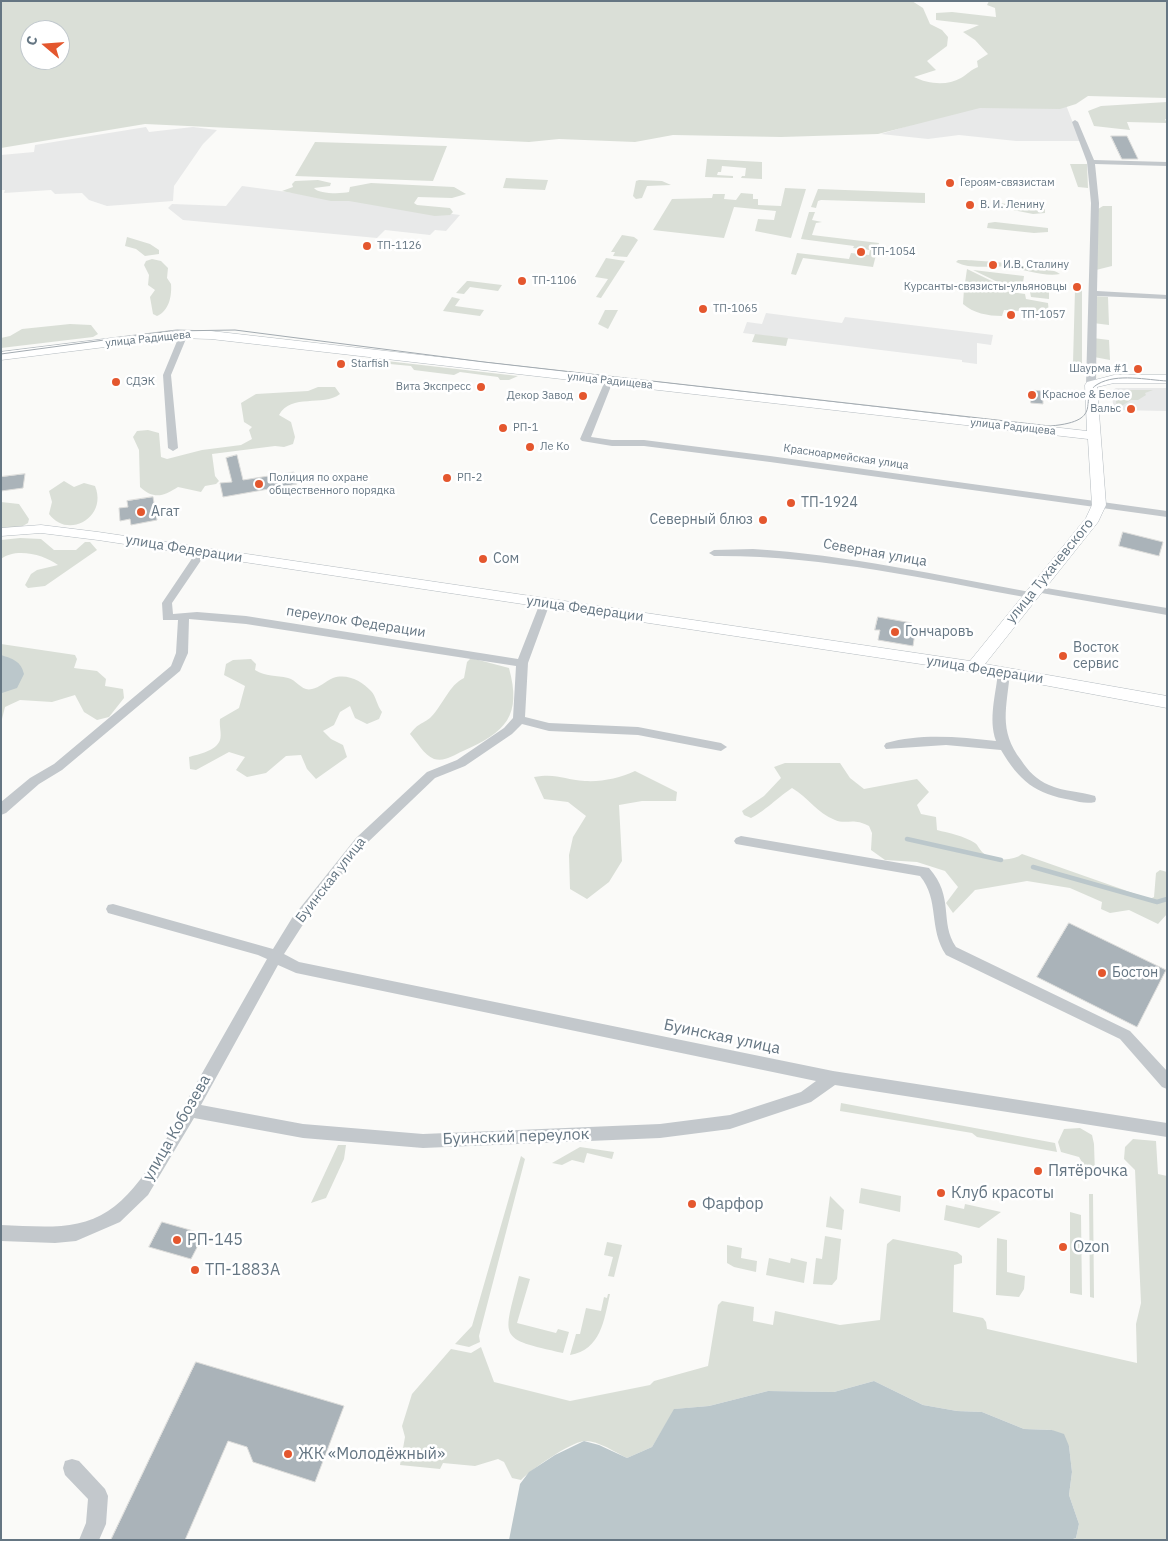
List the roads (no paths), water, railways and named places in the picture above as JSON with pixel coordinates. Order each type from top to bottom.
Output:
[{"type":"street","points":[[1075,122],[1091,162],[1095,203],[1091,385],[1093,436]]},
{"type":"street","points":[[1091,162],[1167,164]]},
{"type":"street","points":[[1092,293],[1167,297]]},
{"type":"street","points":[[173,448],[167,375],[184,334]]},
{"type":"street","name":"улица Радищева","points":[[1,356],[184,334],[211,335],[1093,436]]},
{"type":"street","points":[[1091,385],[1114,379],[1167,379]]},
{"type":"street","name":"Красноармейская улица","points":[[609,381],[585,439],[770,459],[1167,514]]},
{"type":"street","name":"улица Тухачевского","points":[[974,667],[1032,592],[1093,519],[1099,505],[1093,436]]},
{"type":"street","name":"улица Федерации","points":[[1,532],[41,529],[65,531],[201,553],[974,667],[1167,702]]},
{"type":"street","name":"Северная улица","points":[[714,553],[775,552],[1167,612]]},
{"type":"street","name":"переулок Федерации","points":[[201,553],[167,603],[167,618],[197,616],[246,620],[522,663]]},
{"type":"street","points":[[545,603],[522,663],[518,719],[548,727],[638,731],[721,747]]},
{"type":"street","points":[[1,810],[37,777],[58,767],[176,668],[182,654],[184,617]]},
{"type":"street","points":[[1004,672],[999,727],[1004,746],[1023,774],[1034,784],[1048,790],[1090,799]]},
{"type":"street","name":"Буинская улица","points":[[275,957],[297,922],[355,848],[392,809],[431,775],[461,764],[508,731],[518,719]]},
{"type":"street","points":[[890,746],[919,741],[950,740],[1004,746]]},
{"type":"street","points":[[742,841],[924,872],[932,879],[937,892],[944,943],[951,950],[1125,1035],[1167,1082]]},
{"type":"street","name":"Буинская улица","points":[[113,909],[262,950],[296,967],[833,1078],[1167,1130]]},
{"type":"street","name":"улица Кобозева","points":[[1,1233],[55,1235],[76,1233],[114,1217],[142,1190],[190,1110],[275,957]]},
{"type":"street","name":"Буинский переулок","points":[[190,1110],[303,1131],[423,1142],[650,1132],[730,1122],[806,1098],[833,1078]]},
{"type":"street","points":[[72,1468],[98,1496],[96,1524],[89,1540]]},
{"type":"waterway","points":[[907,839],[1001,860]]},
{"type":"waterway","points":[[1033,867],[1157,902],[1167,899]]},
{"type":"tram line","points":[[1,354],[171,331],[235,330],[484,362],[1050,426],[1068,423],[1079,419],[1085,414],[1088,408],[1089,395],[1098,384],[1123,378],[1167,381]]},
{"type":"place","name":"Героям-связистам","points":[[950,183]]},
{"type":"place","name":"В. И. Ленину","points":[[970,205]]},
{"type":"place","name":"ТП-1126","points":[[367,246]]},
{"type":"place","name":"ТП-1054","points":[[861,252]]},
{"type":"place","name":"И.В. Сталину","points":[[993,265]]},
{"type":"place","name":"ТП-1106","points":[[522,281]]},
{"type":"place","name":"Курсанты-связисты-ульяновцы","points":[[1077,287]]},
{"type":"place","name":"ТП-1065","points":[[703,309]]},
{"type":"place","name":"ТП-1057","points":[[1011,315]]},
{"type":"place","name":"Starfish","points":[[341,364]]},
{"type":"place","name":"Шаурма #1","points":[[1138,369]]},
{"type":"place","name":"СДЭК","points":[[116,382]]},
{"type":"place","name":"Вита Экспресс","points":[[481,387]]},
{"type":"place","name":"Красное & Белое","points":[[1032,395]]},
{"type":"place","name":"Декор Завод","points":[[583,396]]},
{"type":"place","name":"Вальс","points":[[1131,409]]},
{"type":"place","name":"РП-1","points":[[503,428]]},
{"type":"place","name":"Ле Ко","points":[[530,447]]},
{"type":"place","name":"РП-2","points":[[447,478]]},
{"type":"place","name":"Полиция по охране общественного порядка","points":[[259,484]]},
{"type":"place","name":"ТП-1924","points":[[791,503]]},
{"type":"place","name":"Агат","points":[[141,512]]},
{"type":"place","name":"Северный блюз","points":[[763,520]]},
{"type":"place","name":"Сом","points":[[483,559]]},
{"type":"place","name":"Гончаровъ","points":[[895,632]]},
{"type":"place","name":"Восток сервис","points":[[1063,656]]},
{"type":"place","name":"Бостон","points":[[1102,973]]},
{"type":"place","name":"Пятёрочка","points":[[1038,1171]]},
{"type":"place","name":"Клуб красоты","points":[[941,1193]]},
{"type":"place","name":"Фарфор","points":[[692,1204]]},
{"type":"place","name":"РП-145","points":[[177,1240]]},
{"type":"place","name":"Ozon","points":[[1063,1247]]},
{"type":"place","name":"ТП-1883А","points":[[195,1270]]},
{"type":"place","name":"ЖК «Молодёжный»","points":[[288,1454]]}]
